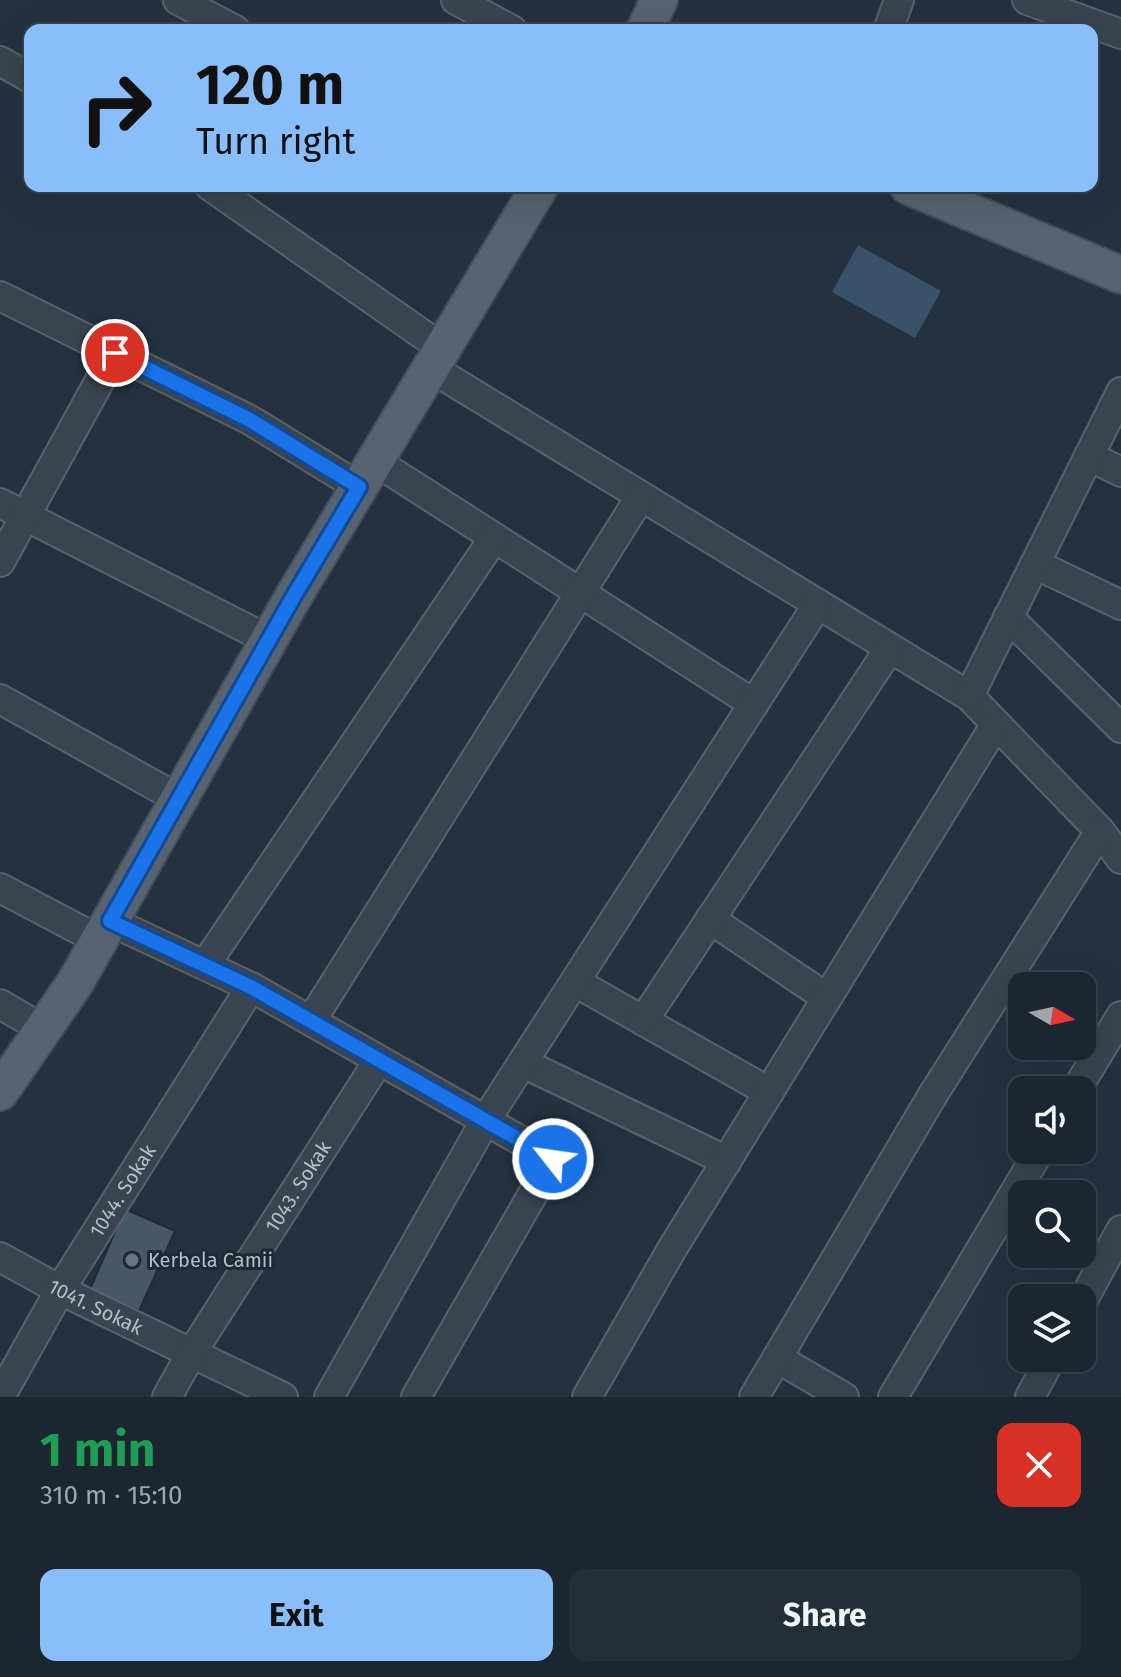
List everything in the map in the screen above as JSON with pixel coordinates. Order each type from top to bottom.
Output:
[{"type":"main road","points":[[648,24],[659,0]]},
{"type":"main road","points":[[0,1092],[75,983],[269,640],[534,192]]},
{"type":"main road","points":[[922,192],[1121,275]]},
{"type":"street","points":[[456,0],[501,24]]},
{"type":"street","points":[[890,24],[899,0]]},
{"type":"street","points":[[1027,0],[1084,10],[1121,34]]},
{"type":"street","points":[[191,3],[225,24]]},
{"type":"street","points":[[0,61],[24,75]]},
{"type":"street","points":[[218,192],[436,358],[641,496],[969,696],[1100,831],[1121,859]]},
{"type":"street","points":[[0,296],[494,538],[754,704]]},
{"type":"street","points":[[0,562],[115,353]]},
{"type":"street","points":[[969,696],[1121,392]]},
{"type":"street","points":[[1089,456],[1121,472]]},
{"type":"street","points":[[311,1021],[641,496]]},
{"type":"street","points":[[0,503],[269,640]]},
{"type":"street","points":[[205,965],[494,538]]},
{"type":"street","points":[[1035,564],[1121,605]]},
{"type":"street","points":[[329,1397],[485,1121],[818,604]]},
{"type":"street","points":[[1008,617],[1121,728]]},
{"type":"street","points":[[643,1021],[890,648]]},
{"type":"street","points":[[0,699],[179,799]]},
{"type":"street","points":[[587,1397],[672,1249],[996,724]]},
{"type":"street","points":[[754,1397],[934,1093],[1100,831]]},
{"type":"street","points":[[0,888],[205,965],[251,987],[553,1159],[416,1397]]},
{"type":"street","points":[[710,919],[827,998]]},
{"type":"street","points":[[575,982],[769,1092]]},
{"type":"street","name":"1044. Sokak","points":[[0,1397],[60,1290],[251,987]]},
{"type":"street","points":[[0,1004],[43,1029]]},
{"type":"street","points":[[1085,1076],[1121,1016]]},
{"type":"street","name":"1043. Sokak","points":[[167,1397],[191,1354],[379,1060]]},
{"type":"street","points":[[523,1063],[727,1161]]},
{"type":"street","points":[[893,1397],[1032,1164]]},
{"type":"street","points":[[1092,1284],[1121,1230]]},
{"type":"street","name":"1041. Sokak","points":[[0,1257],[60,1290],[283,1397]]},
{"type":"street","points":[[777,1358],[844,1397]]},
{"type":"street","points":[[1030,1397],[1043,1372]]},
{"type":"water","points":[[858,245],[941,291],[915,338],[832,292]]},
{"type":"building","name":"Kerbela Camii","points":[[125,1209],[175,1231],[139,1311],[90,1289]]},
{"type":"place","name":"Kerbela Camii","points":[[132,1260]]},
{"type":"route","points":[[115,353],[250,420],[359,487],[110,921],[251,987],[553,1159]]}]
